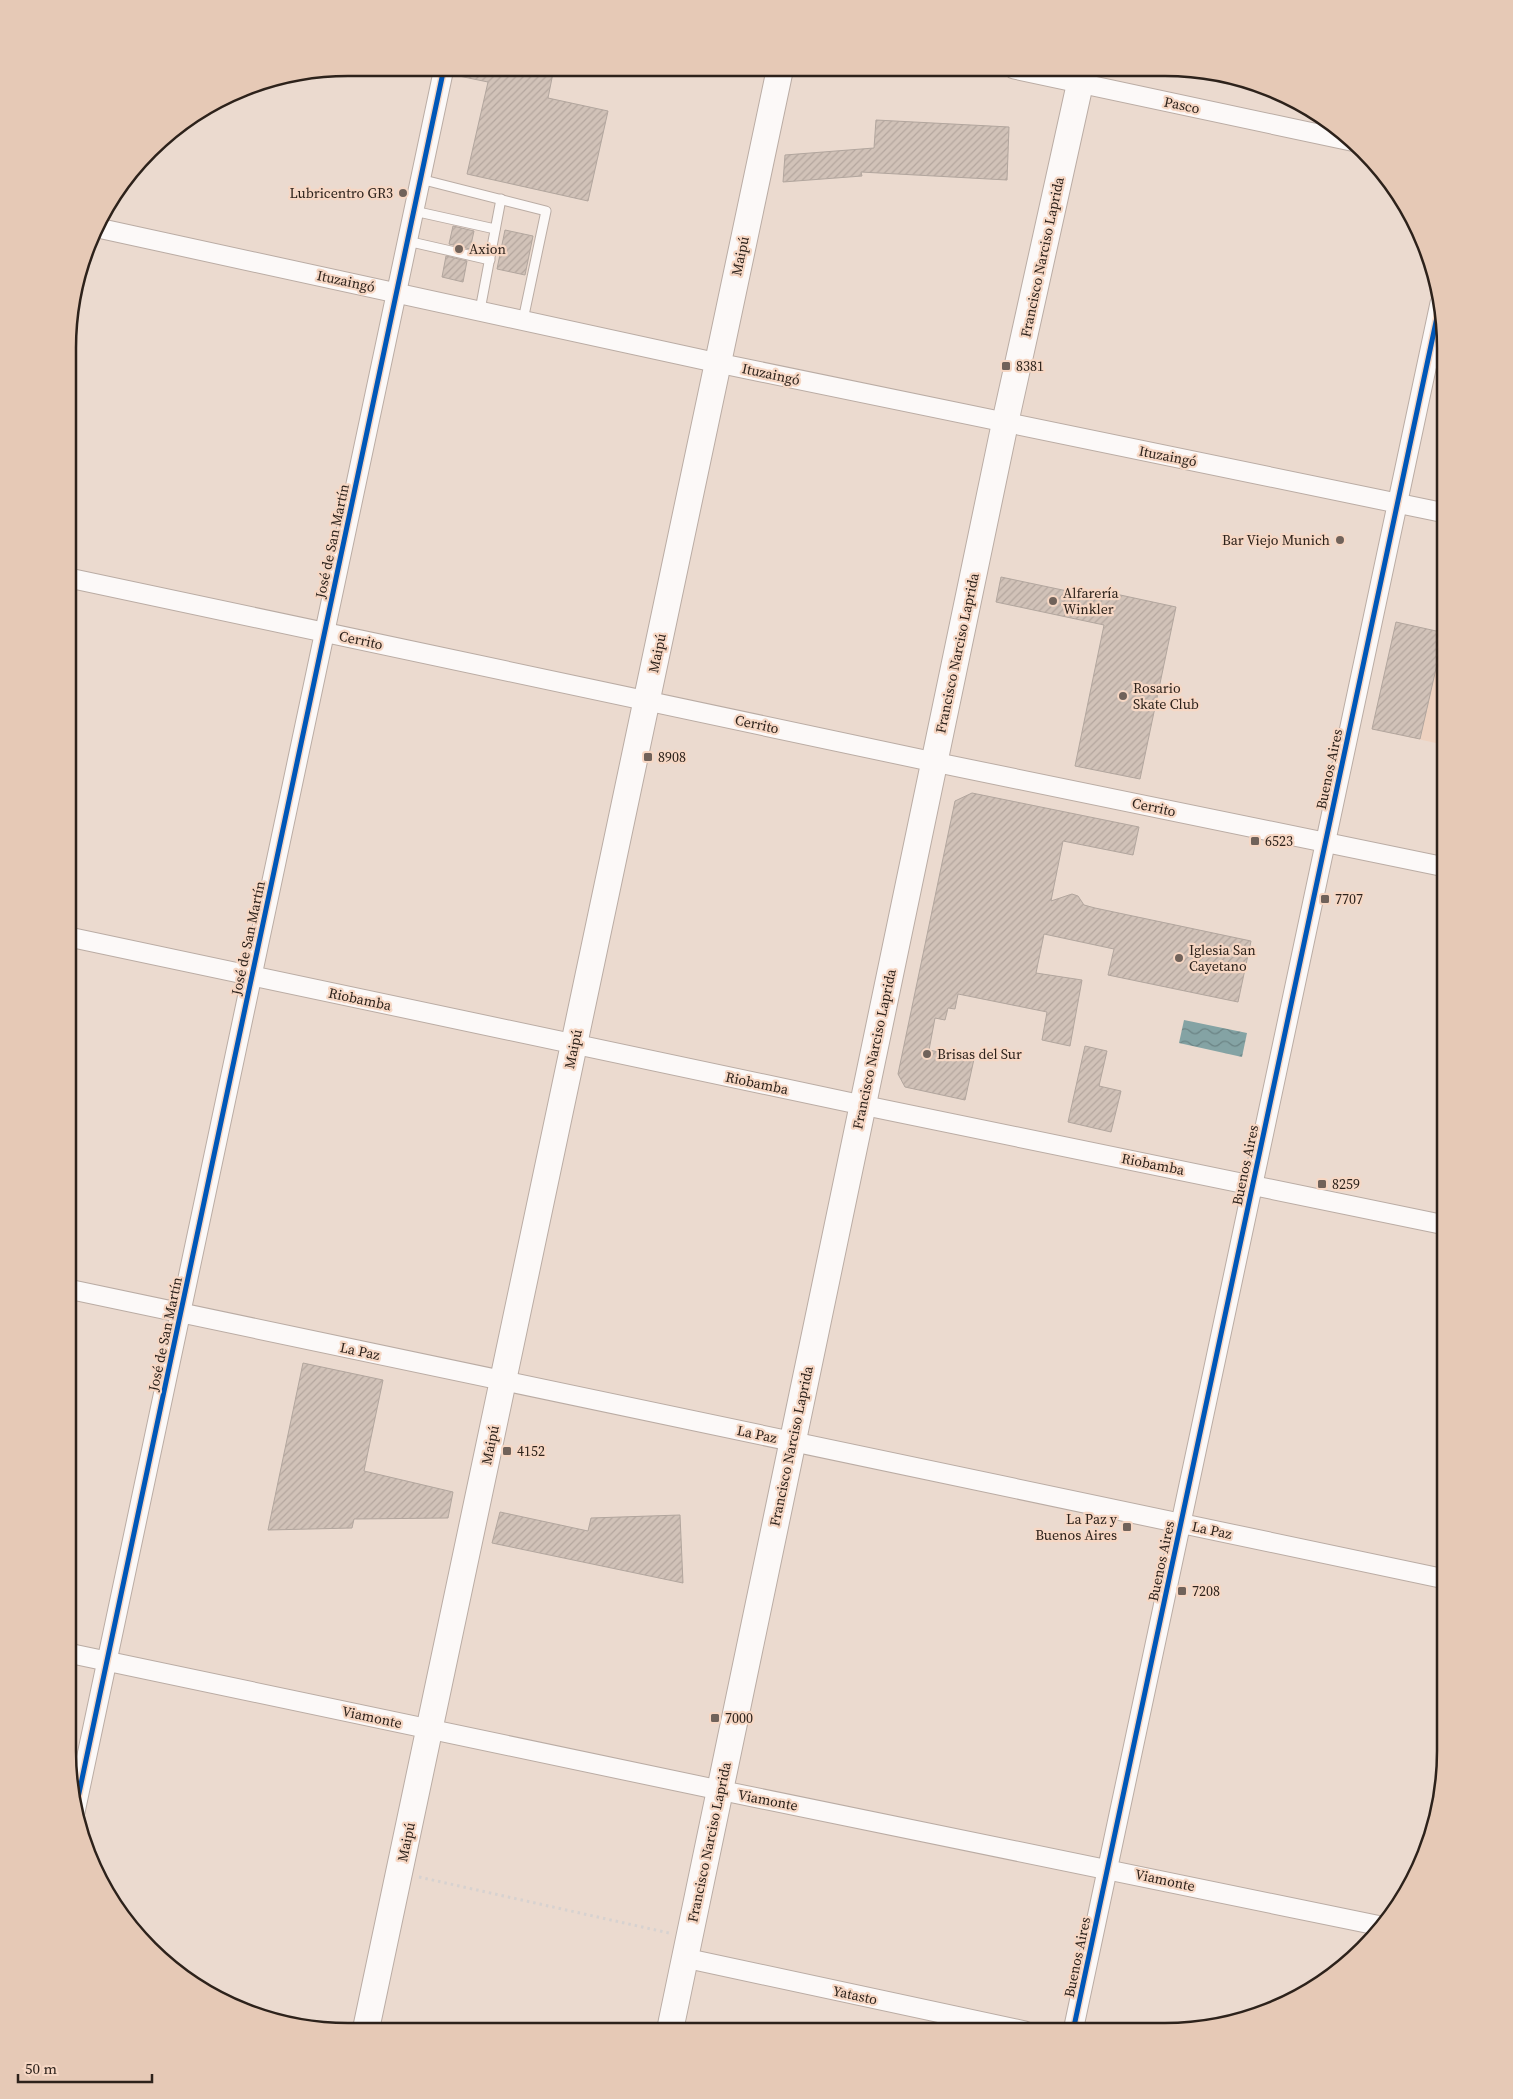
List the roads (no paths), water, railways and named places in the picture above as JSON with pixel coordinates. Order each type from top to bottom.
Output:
[{"type":"main road","name":"Maipú","points":[[367,2023],[779,76]]},
{"type":"main road","name":"Francisco Narciso Laprida","points":[[671,2023],[1005,423],[1082,77]]},
{"type":"street","name":"José de San Martín","points":[[80,1791],[442,76]]},
{"type":"street","name":"Pasco","points":[[1082,77],[1336,138]]},
{"type":"street","name":"Ituzaingó","points":[[103,229],[396,291],[718,363],[1437,511]]},
{"type":"street","name":"Buenos Aires","points":[[1075,2023],[1435,325]]},
{"type":"street","name":"Cerrito","points":[[76,579],[934,762],[1437,865]]},
{"type":"street","name":"Riobamba","points":[[76,938],[862,1106],[1253,1184],[1437,1224]]},
{"type":"street","name":"La Paz","points":[[76,1291],[1437,1577]]},
{"type":"street","name":"Viamonte","points":[[76,1655],[719,1790],[1108,1868],[1374,1924]]},
{"type":"street","name":"Yatasto","points":[[687,1948],[992,2023]]},
{"type":"lane","points":[[420,179],[546,210],[522,320]]},
{"type":"lane","points":[[480,310],[501,199]]},
{"type":"lane","points":[[414,211],[495,230]]},
{"type":"lane","points":[[407,241],[490,260]]},
{"type":"water","points":[[1184,1020],[1247,1033],[1242,1057],[1179,1043]]},
{"type":"place","name":"Lubricentro GR3","points":[[403,193]]},
{"type":"place","name":"Axion","points":[[459,249]]},
{"type":"place","name":"8381","points":[[1006,366]]},
{"type":"place","name":"Bar Viejo Munich","points":[[1340,540]]},
{"type":"place","name":"Alfarería Winkler","points":[[1053,601]]},
{"type":"place","name":"Rosario Skate Club","points":[[1123,696]]},
{"type":"place","name":"8908","points":[[648,757]]},
{"type":"place","name":"6523","points":[[1255,841]]},
{"type":"place","name":"7707","points":[[1325,899]]},
{"type":"place","name":"Iglesia San Cayetano","points":[[1179,958]]},
{"type":"place","name":"Brisas del Sur","points":[[927,1054]]},
{"type":"place","name":"8259","points":[[1322,1184]]},
{"type":"place","name":"4152","points":[[507,1451]]},
{"type":"place","name":"La Paz y Buenos Aires","points":[[1127,1527]]},
{"type":"place","name":"7208","points":[[1182,1591]]},
{"type":"place","name":"7000","points":[[715,1718]]}]
